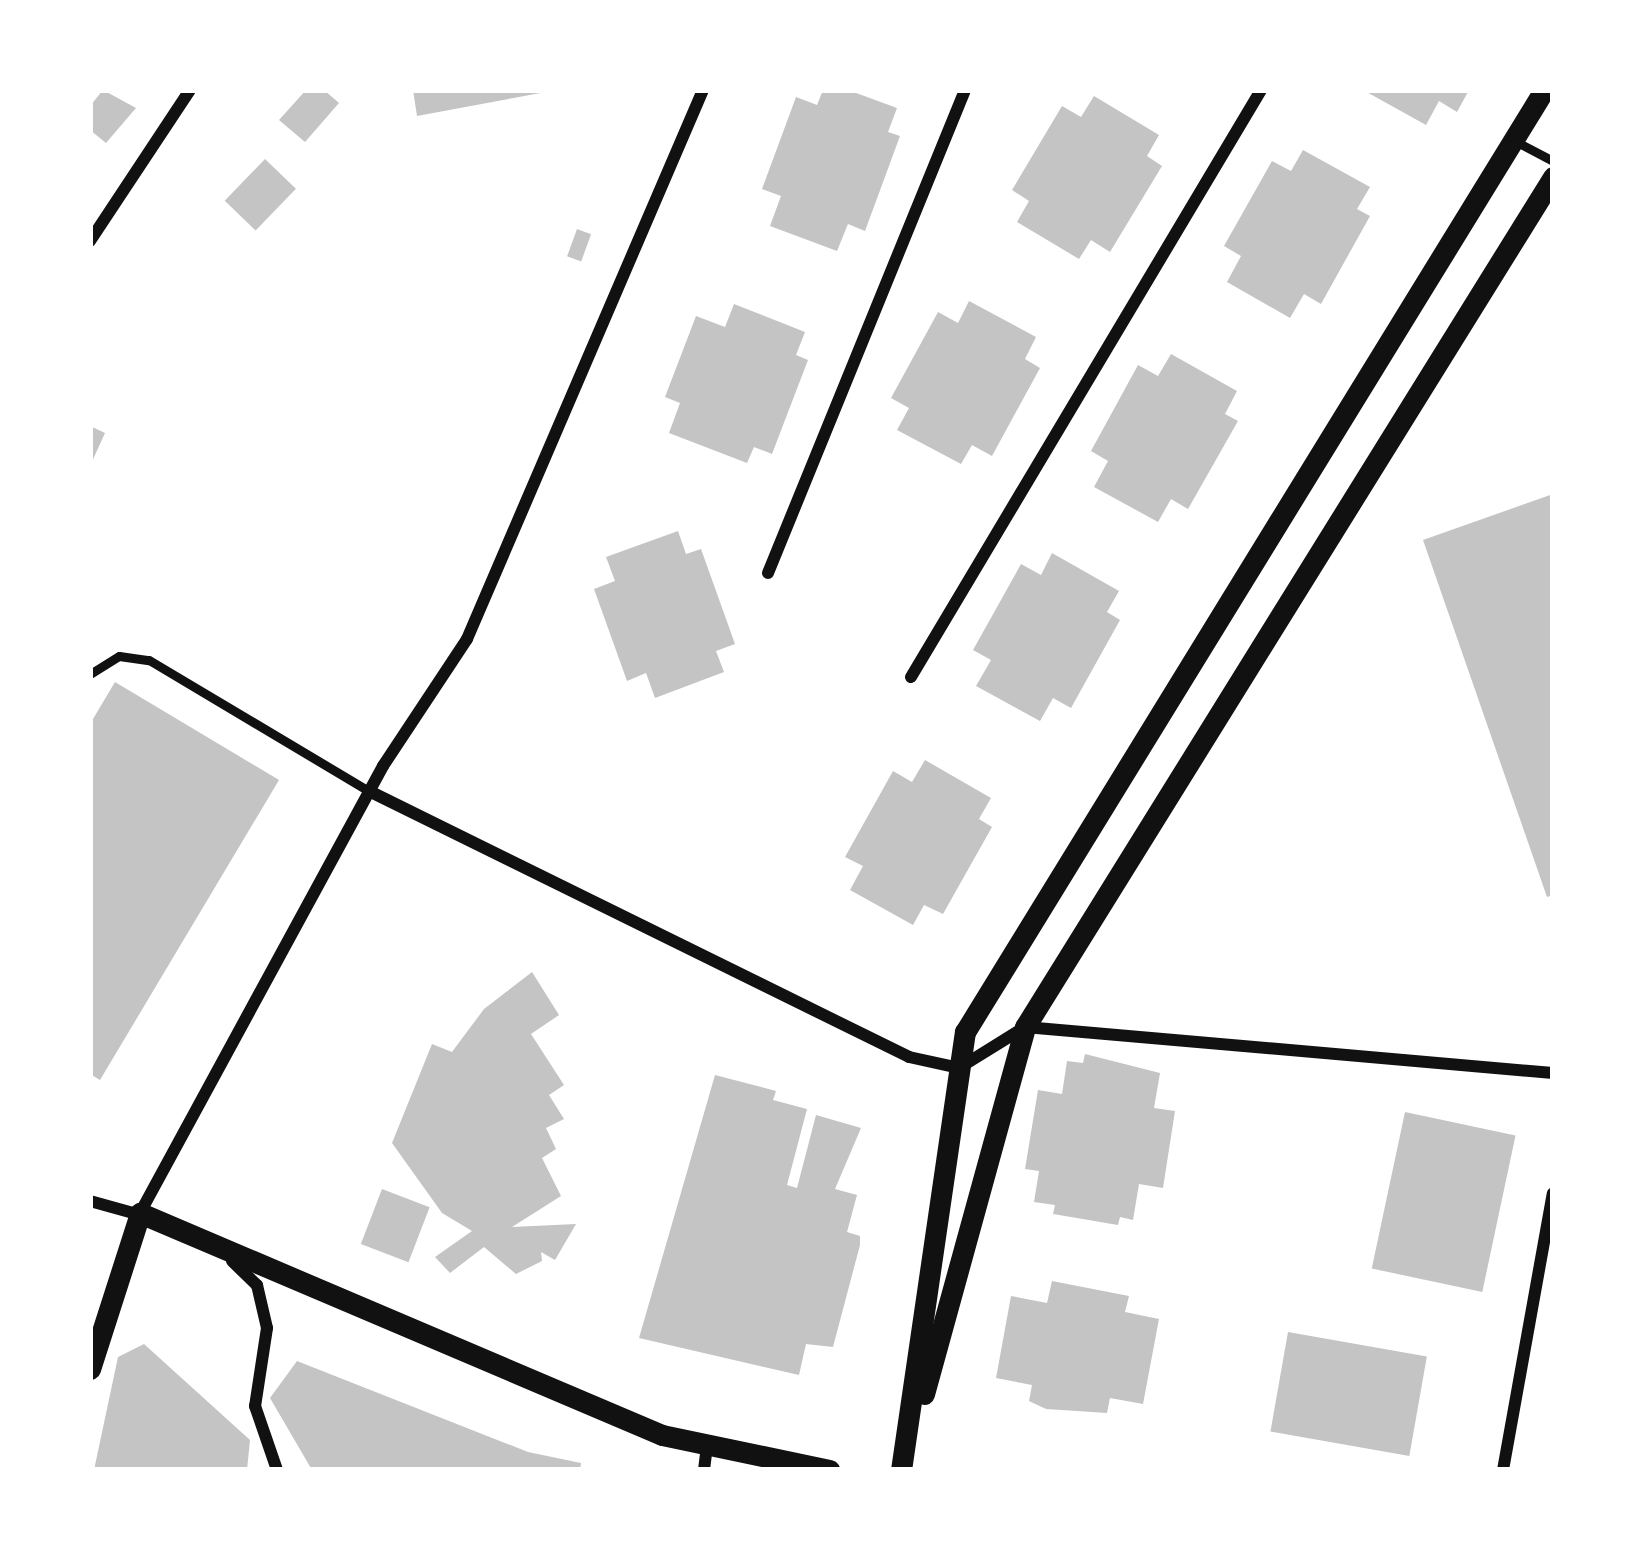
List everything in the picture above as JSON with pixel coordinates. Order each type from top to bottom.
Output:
[{"type":"street","points":[[90,242],[190,90]]},
{"type":"street","points":[[90,1369],[140,1213],[369,791],[467,639],[704,90]]},
{"type":"street","points":[[768,573],[965,90]]},
{"type":"street","points":[[911,677],[1261,90]]},
{"type":"street","points":[[902,1470],[965,1032],[1544,90]]},
{"type":"street","points":[[902,1470],[1025,1027],[1553,177]]},
{"type":"street","points":[[369,791],[909,1057],[959,1068],[1025,1027],[1553,1073]]},
{"type":"street","points":[[1503,1470],[1553,1193]]},
{"type":"street","points":[[90,1202],[140,1213],[662,1435],[829,1470]]},
{"type":"street","points":[[140,1213],[241,1267],[257,1285],[267,1328],[255,1406],[263,1448],[260,1470]]},
{"type":"street","points":[[704,1470],[707,1444]]},
{"type":"street","points":[[263,1448],[277,1470]]},
{"type":"lane","points":[[1513,140],[1553,161]]},
{"type":"lane","points":[[90,674],[119,656],[149,660],[369,791]]},
{"type":"building","points":[[103,90],[136,108],[106,143],[90,130],[90,106]]},
{"type":"building","points":[[306,90],[324,90],[339,103],[305,142],[279,120]]},
{"type":"building","points":[[413,90],[546,90],[546,92],[417,116]]},
{"type":"building","points":[[823,90],[848,90],[897,108],[888,132],[900,136],[865,231],[848,224],[837,251],[770,226],[781,196],[762,189],[796,97],[817,105]]},
{"type":"building","points":[[1363,90],[1469,90],[1457,112],[1439,101],[1426,125]]},
{"type":"building","points":[[1094,96],[1159,135],[1147,156],[1162,166],[1110,252],[1091,240],[1079,259],[1017,222],[1029,201],[1012,190],[1062,106],[1081,117]]},
{"type":"building","points":[[1303,150],[1370,187],[1357,209],[1370,216],[1321,304],[1304,294],[1290,318],[1227,282],[1241,256],[1224,246],[1272,161],[1291,171]]},
{"type":"building","points":[[265,159],[296,189],[256,231],[225,201]]},
{"type":"building","points":[[577,229],[591,234],[581,261],[567,256]]},
{"type":"building","points":[[969,301],[1036,337],[1025,359],[1040,368],[992,456],[972,445],[961,464],[897,430],[909,408],[891,398],[938,312],[958,323]]},
{"type":"building","points":[[734,304],[805,332],[796,355],[808,360],[772,454],[754,447],[747,463],[669,433],[680,403],[665,397],[696,316],[725,327]]},
{"type":"building","points":[[1171,354],[1237,391],[1225,414],[1238,421],[1188,509],[1171,499],[1158,522],[1094,487],[1108,461],[1091,451],[1138,365],[1158,376]]},
{"type":"building","points":[[90,426],[105,433],[90,466]]},
{"type":"building","points":[[1553,494],[1553,895],[1547,897],[1423,540]]},
{"type":"building","points":[[678,531],[686,554],[701,549],[735,644],[716,651],[724,672],[655,698],[646,673],[627,681],[594,589],[615,581],[606,557]]},
{"type":"building","points":[[1052,553],[1119,591],[1107,612],[1120,620],[1071,708],[1053,698],[1040,721],[976,686],[991,660],[973,650],[1021,564],[1041,575]]},
{"type":"building","points":[[115,682],[279,780],[100,1080],[90,1074],[90,724]]},
{"type":"building","points":[[925,760],[991,798],[979,819],[992,827],[943,914],[924,905],[913,925],[850,890],[863,866],[845,857],[893,771],[912,782]]},
{"type":"building","points":[[532,972],[559,1015],[531,1034],[564,1085],[549,1095],[564,1119],[546,1128],[556,1149],[542,1158],[561,1196],[512,1227],[576,1224],[555,1260],[541,1252],[542,1261],[516,1274],[484,1247],[450,1273],[435,1257],[472,1231],[442,1213],[392,1143],[432,1044],[452,1052],[484,1009]]},
{"type":"building","points":[[1085,1054],[1160,1073],[1154,1108],[1175,1111],[1163,1188],[1139,1184],[1133,1220],[1120,1217],[1118,1225],[1053,1214],[1055,1205],[1034,1202],[1039,1171],[1025,1169],[1038,1090],[1062,1094],[1067,1061],[1083,1063]]},
{"type":"building","points":[[715,1075],[776,1091],[773,1100],[807,1109],[787,1185],[797,1188],[816,1115],[861,1128],[835,1189],[857,1195],[847,1232],[860,1236],[860,1245],[833,1347],[806,1344],[799,1375],[639,1338]]},
{"type":"building","points":[[1405,1112],[1516,1135],[1482,1292],[1372,1269]]},
{"type":"building","points":[[382,1189],[430,1207],[408,1262],[361,1244]]},
{"type":"building","points":[[1052,1281],[1129,1296],[1125,1312],[1159,1319],[1143,1404],[1110,1398],[1107,1413],[1046,1409],[1029,1401],[1032,1385],[996,1378],[1011,1296],[1047,1303]]},
{"type":"building","points":[[1288,1332],[1427,1356],[1409,1456],[1270,1431]]},
{"type":"building","points":[[144,1344],[250,1440],[247,1470],[94,1470],[118,1357]]},
{"type":"building","points":[[297,1361],[528,1452],[581,1463],[580,1470],[312,1470],[270,1398]]}]
